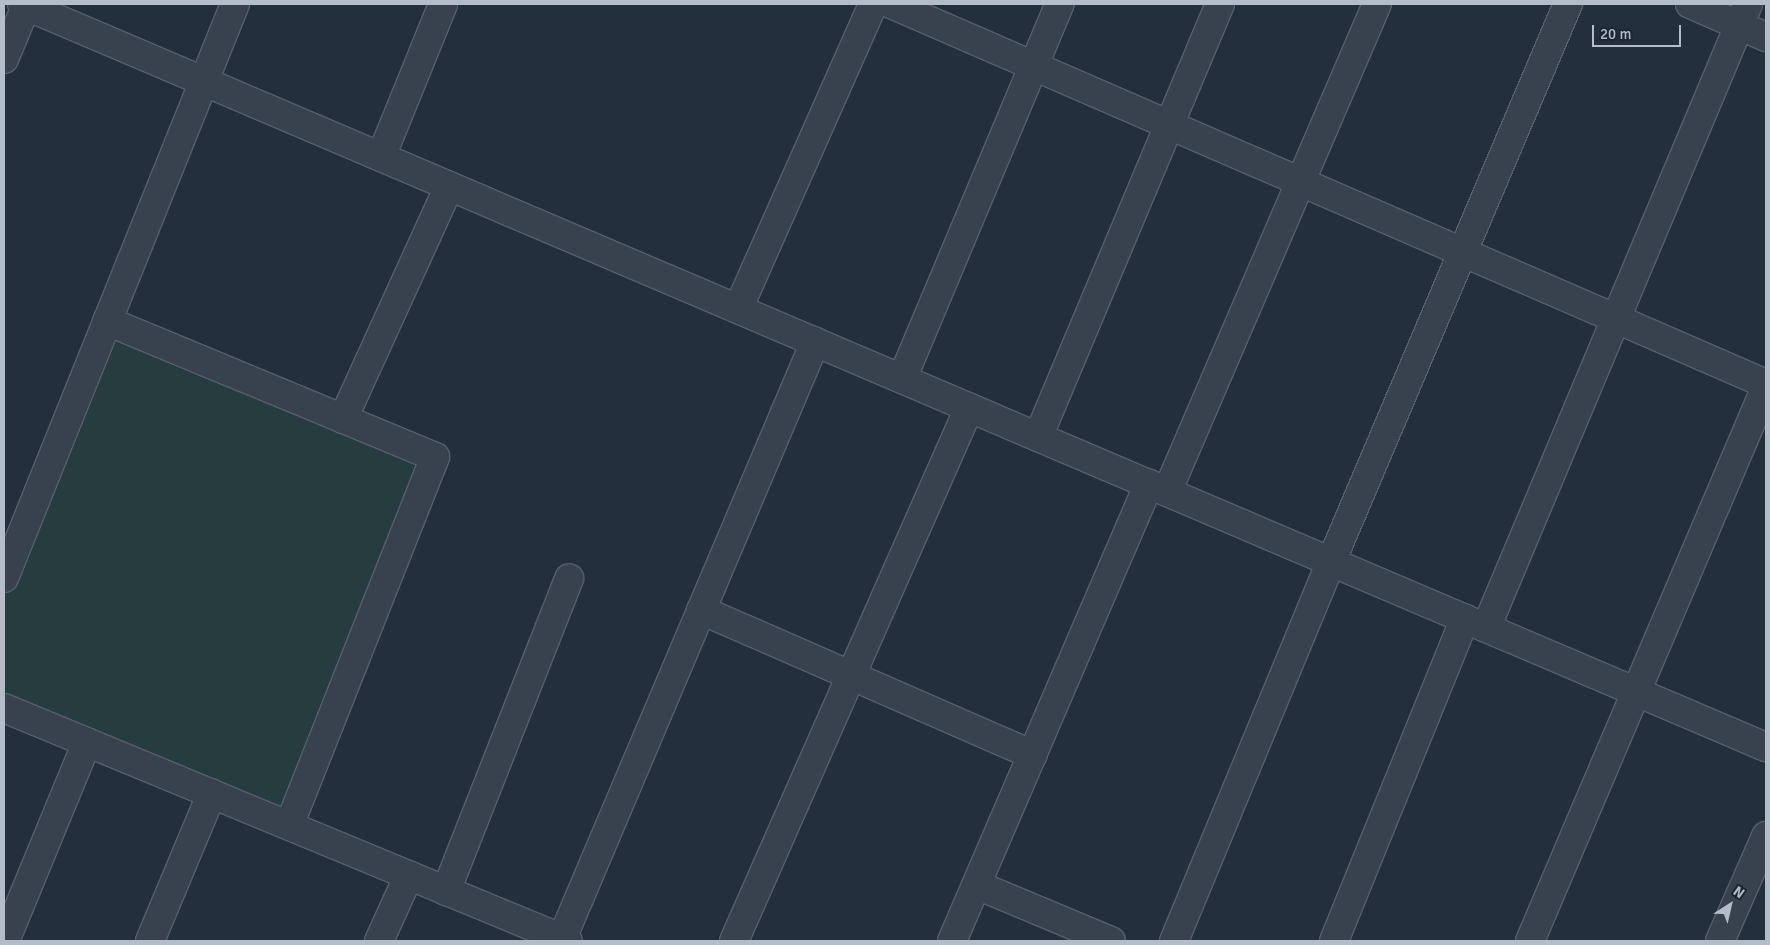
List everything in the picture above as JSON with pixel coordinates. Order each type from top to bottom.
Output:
[{"type":"street","points":[[4,59],[25,4],[1766,748]]},
{"type":"street","points":[[4,578],[234,4]]},
{"type":"street","points":[[381,157],[443,4]]},
{"type":"street","points":[[738,309],[874,4]]},
{"type":"street","points":[[890,4],[1766,385],[1530,941]]},
{"type":"street","points":[[902,379],[1060,4]]},
{"type":"street","points":[[1038,437],[1220,4]]},
{"type":"street","points":[[952,941],[1033,755],[1300,182],[1377,4]]},
{"type":"street","points":[[1174,941],[1330,562],[1568,4]]},
{"type":"street","points":[[1690,4],[1744,15],[1766,37]]},
{"type":"street","points":[[1334,941],[1475,623],[1616,319],[1744,15]]},
{"type":"street","points":[[343,418],[448,186]]},
{"type":"street","points":[[107,321],[435,457],[289,825]]},
{"type":"street","points":[[4,708],[564,940],[815,342]]},
{"type":"street","points":[[734,941],[969,408]]},
{"type":"street","points":[[446,891],[569,578]]},
{"type":"street","points":[[702,610],[1033,755]]},
{"type":"street","points":[[5,941],[87,742]]},
{"type":"street","points":[[150,941],[212,793]]},
{"type":"street","points":[[1720,941],[1766,836]]},
{"type":"street","points":[[379,941],[409,875]]},
{"type":"street","points":[[977,885],[1111,941]]},
{"type":"green space","points":[[107,321],[435,457],[289,825],[4,708],[4,578]]}]
